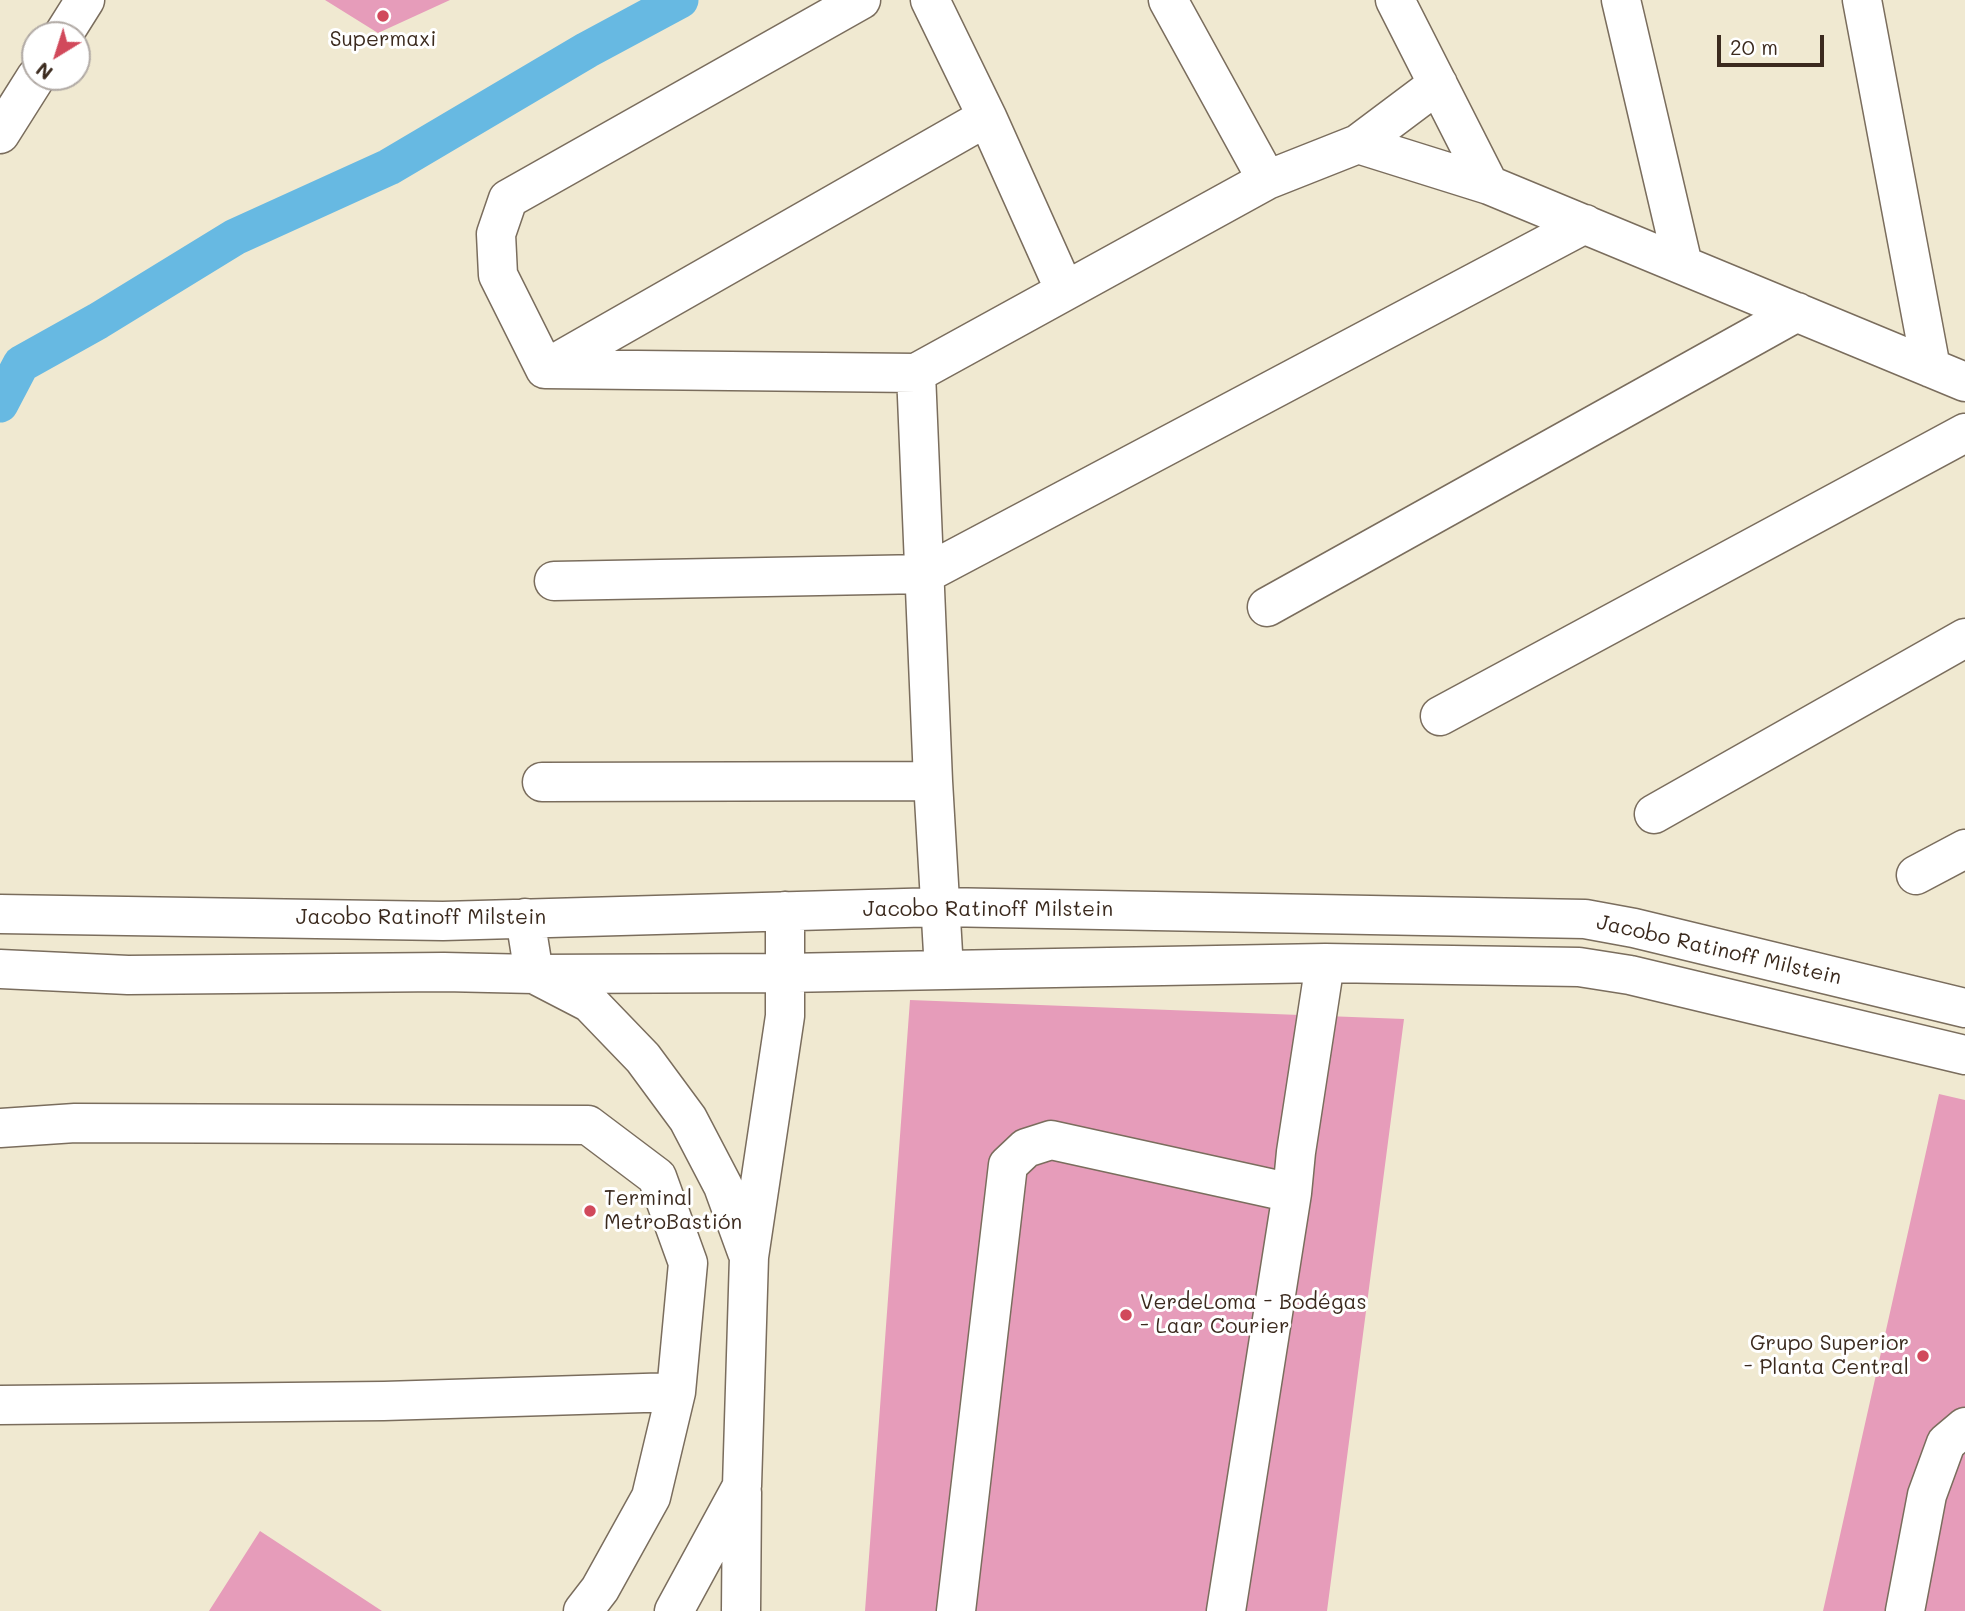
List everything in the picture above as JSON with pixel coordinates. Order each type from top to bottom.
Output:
[{"type":"street","points":[[72,21],[85,0]]},
{"type":"street","points":[[545,369],[498,275],[496,234],[508,198],[860,0]]},
{"type":"street","points":[[930,0],[987,117],[1065,291]]},
{"type":"street","points":[[1168,0],[1267,180]]},
{"type":"street","points":[[1395,0],[1489,185]]},
{"type":"street","points":[[1621,0],[1683,265]]},
{"type":"street","points":[[1862,0],[1948,375]]},
{"type":"street","points":[[545,369],[916,373],[1267,180],[1358,144],[1438,84]]},
{"type":"street","points":[[0,134],[27,91]]},
{"type":"street","points":[[545,369],[987,117]]},
{"type":"street","points":[[1358,144],[1489,185],[1948,375]]},
{"type":"street","points":[[554,581],[925,574],[1584,224]]},
{"type":"street","points":[[1267,607],[1797,312]]},
{"type":"street","points":[[916,373],[933,781],[944,970]]},
{"type":"street","points":[[1440,716],[1965,433]]},
{"type":"street","points":[[1654,814],[1965,638]]},
{"type":"street","points":[[542,782],[933,781]]},
{"type":"street","points":[[1916,875],[1965,849]]},
{"type":"street","name":"Jacobo Ratinoff Milstein","points":[[0,914],[443,921],[940,907],[1585,919],[1634,928],[1965,1008]]},
{"type":"street","points":[[741,1611],[749,1257],[785,1016],[785,911]]},
{"type":"street","points":[[525,918],[534,974]]},
{"type":"street","points":[[1226,1611],[1292,1193],[1325,963]]},
{"type":"street","points":[[0,969],[128,975],[784,973],[1325,963],[1579,967],[1630,975],[1965,1055]]},
{"type":"street","points":[[534,974],[590,1003],[643,1058],[688,1119],[723,1186],[749,1257]]},
{"type":"street","points":[[0,1128],[75,1124],[588,1125],[657,1177],[688,1263],[676,1392],[651,1497],[600,1589],[583,1611]]},
{"type":"street","points":[[956,1611],[1009,1165],[1026,1148],[1051,1140],[1292,1193]]},
{"type":"street","points":[[0,1405],[384,1401],[676,1392]]},
{"type":"street","points":[[1905,1611],[1927,1495],[1946,1443],[1965,1427]]},
{"type":"street","points":[[674,1611],[742,1486]]},
{"type":"building","name":"Supermaxi","points":[[325,0],[450,0],[378,33]]},
{"type":"building","name":"VerdeLoma - Bodégas - Laar Courier","points":[[910,1000],[1404,1019],[1327,1611],[865,1611]]},
{"type":"building","name":"Grupo Superior - Planta Central","points":[[1939,1094],[1965,1100],[1965,1611],[1823,1611]]},
{"type":"building","points":[[260,1531],[382,1611],[209,1611]]},
{"type":"waterway","points":[[0,404],[21,364],[98,321],[235,237],[389,167],[587,50],[680,0]]},
{"type":"place","name":"Supermaxi","points":[[383,16]]},
{"type":"place","name":"Terminal MetroBastión","points":[[590,1211]]},
{"type":"place","name":"VerdeLoma - Bodégas - Laar Courier","points":[[1126,1315]]},
{"type":"place","name":"Grupo Superior - Planta Central","points":[[1923,1356]]}]
